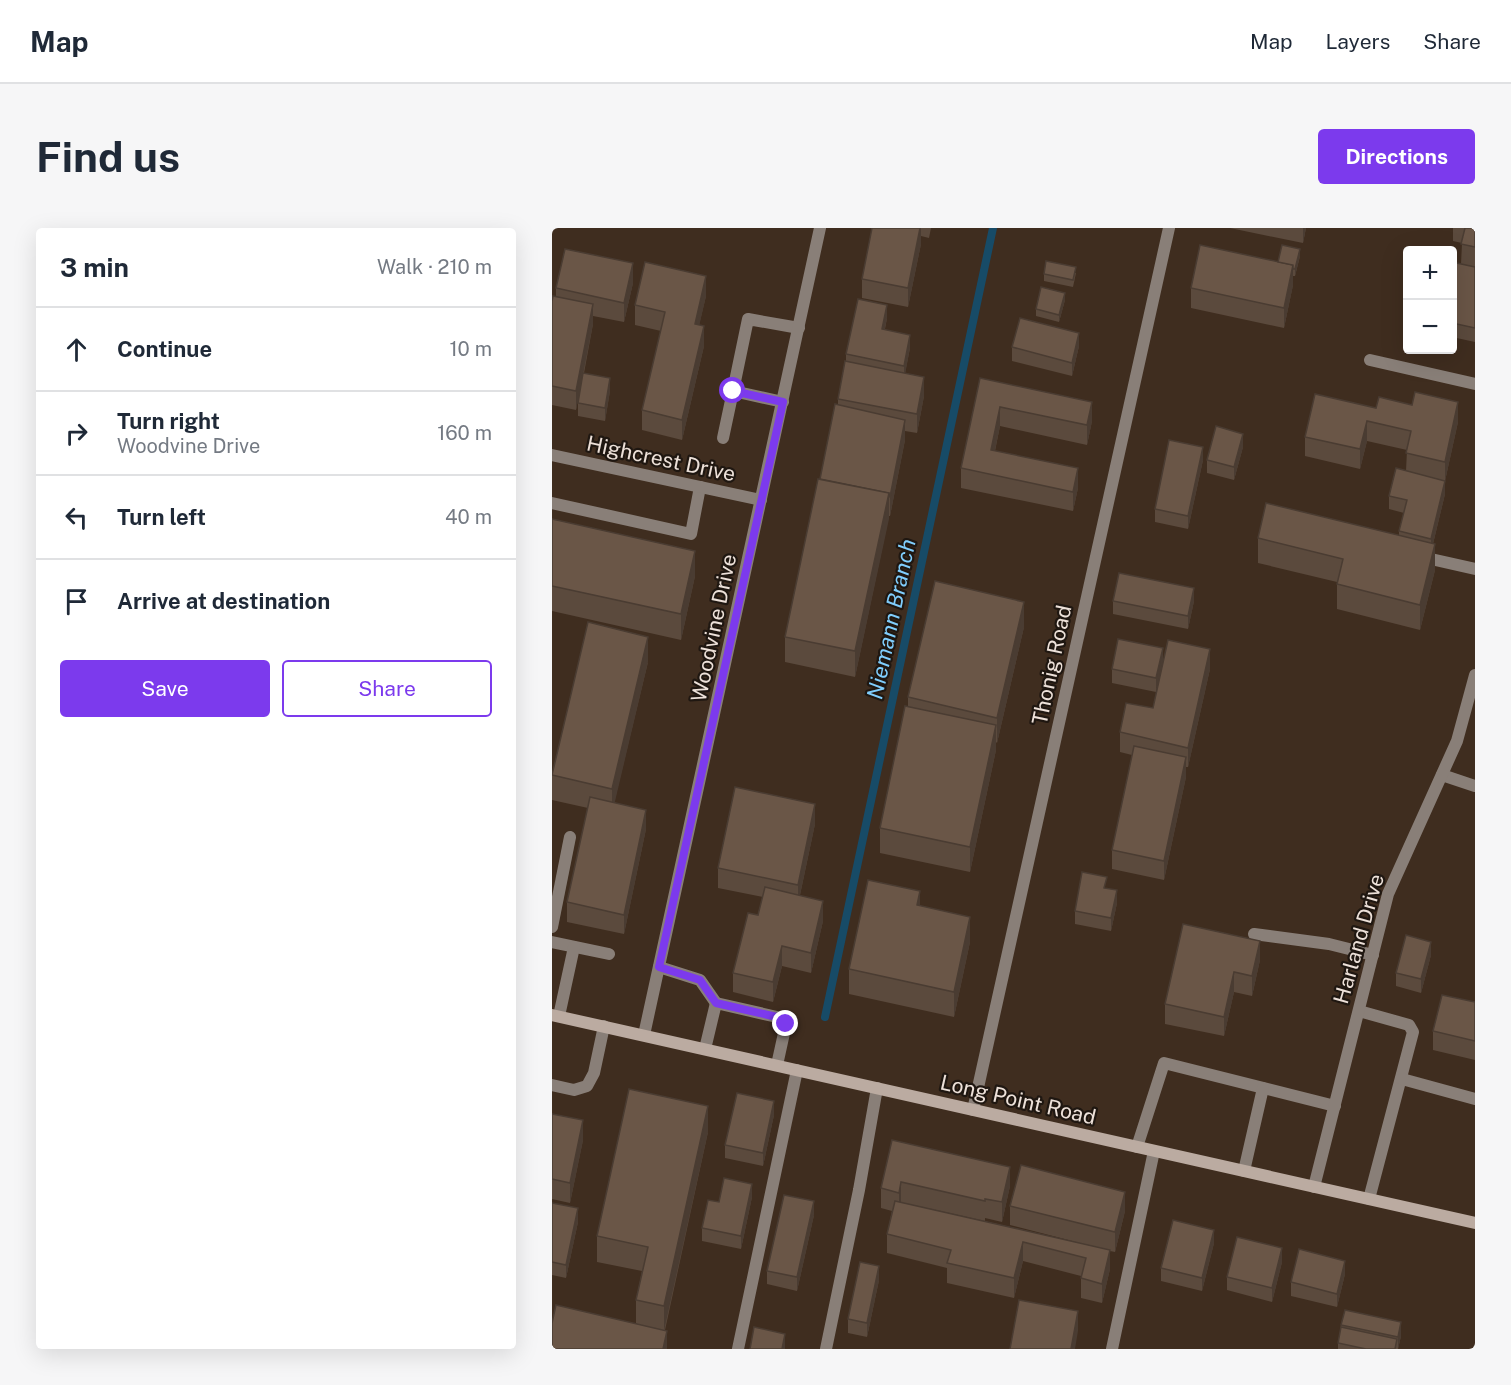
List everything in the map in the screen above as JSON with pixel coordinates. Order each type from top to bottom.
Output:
[{"type":"main road","name":"Long Point Road","points":[[556,1015],[1475,1223]]},
{"type":"street","name":"Woodvine Drive","points":[[644,1035],[820,228]]},
{"type":"street","name":"Thonig Road","points":[[973,1110],[1169,228]]},
{"type":"street","points":[[723,438],[748,320],[799,328]]},
{"type":"street","points":[[1370,360],[1475,384]]},
{"type":"street","points":[[733,391],[783,402]]},
{"type":"street","name":"Highcrest Drive","points":[[552,455],[762,500]]},
{"type":"street","points":[[552,503],[691,534],[700,487]]},
{"type":"street","points":[[1412,555],[1475,569]]},
{"type":"street","name":"Harland Drive","points":[[1314,1186],[1388,894],[1457,741],[1472,695],[1475,675]]},
{"type":"street","points":[[1442,775],[1475,786]]},
{"type":"street","points":[[552,927],[570,837]]},
{"type":"street","points":[[1254,934],[1329,944],[1373,956]]},
{"type":"street","points":[[552,942],[609,954]]},
{"type":"street","points":[[556,1015],[574,946]]},
{"type":"street","points":[[659,967],[700,980],[716,1003],[777,1017],[785,1021],[777,1065]]},
{"type":"street","points":[[705,1049],[716,1003]]},
{"type":"street","points":[[1359,1011],[1410,1025],[1413,1032],[1369,1199]]},
{"type":"street","points":[[552,1085],[574,1090],[587,1086],[594,1073],[604,1026]]},
{"type":"street","points":[[1137,1147],[1164,1063],[1335,1106]]},
{"type":"street","points":[[738,1349],[797,1070]]},
{"type":"street","points":[[1402,1079],[1475,1099]]},
{"type":"street","points":[[826,1349],[859,1190],[877,1088]]},
{"type":"street","points":[[1244,1171],[1263,1088]]},
{"type":"street","points":[[1112,1349],[1154,1150]]},
{"type":"building","points":[[872,228],[920,228],[908,288],[862,279]]},
{"type":"building","points":[[1465,228],[1475,228],[1475,247],[1461,244]]},
{"type":"building","points":[[1200,245],[1293,265],[1284,308],[1191,288]]},
{"type":"building","points":[[1282,245],[1300,249],[1295,269],[1293,265],[1278,262]]},
{"type":"building","points":[[565,249],[633,263],[624,303],[556,288]]},
{"type":"building","points":[[1046,261],[1076,267],[1073,280],[1044,274]]},
{"type":"building","points":[[645,262],[706,276],[695,324],[704,326],[682,420],[642,410],[665,312],[635,305]]},
{"type":"building","points":[[1457,263],[1475,267],[1475,328],[1457,324]]},
{"type":"building","points":[[1041,287],[1065,293],[1059,315],[1036,309]]},
{"type":"building","points":[[553,296],[593,304],[576,391],[552,386]]},
{"type":"building","points":[[858,299],[887,305],[882,329],[910,335],[904,366],[846,354]]},
{"type":"building","points":[[1020,318],[1079,333],[1072,363],[1012,347]]},
{"type":"building","points":[[845,361],[924,377],[917,414],[838,399]]},
{"type":"building","points":[[583,373],[610,378],[605,408],[578,403]]},
{"type":"building","points":[[980,378],[1092,402],[1087,425],[1000,407],[991,450],[1078,468],[1073,492],[961,468]]},
{"type":"building","points":[[1415,392],[1458,402],[1445,462],[1406,453],[1411,431],[1367,421],[1360,449],[1305,437],[1315,394],[1376,408],[1379,397],[1412,405]]},
{"type":"building","points":[[835,404],[905,420],[890,497],[889,493],[820,479]]},
{"type":"building","points":[[1216,426],[1243,434],[1234,467],[1207,460]]},
{"type":"building","points":[[1169,440],[1203,447],[1188,516],[1155,509]]},
{"type":"building","points":[[1396,468],[1445,481],[1431,539],[1399,531],[1407,500],[1389,496]]},
{"type":"building","points":[[818,479],[889,493],[855,651],[785,637]]},
{"type":"building","points":[[1266,503],[1435,544],[1420,605],[1337,584],[1343,559],[1258,538]]},
{"type":"building","points":[[552,519],[695,551],[681,614],[552,586]]},
{"type":"building","points":[[1119,573],[1194,588],[1188,616],[1113,601]]},
{"type":"building","points":[[935,581],[1024,602],[997,718],[908,697]]},
{"type":"building","points":[[588,622],[648,637],[612,789],[552,775]]},
{"type":"building","points":[[1118,639],[1163,648],[1156,678],[1112,669]]},
{"type":"building","points":[[1168,640],[1210,649],[1188,748],[1120,732],[1126,703],[1153,708]]},
{"type":"building","points":[[905,706],[996,725],[970,847],[880,828]]},
{"type":"building","points":[[1134,746],[1186,757],[1164,861],[1112,850]]},
{"type":"building","points":[[735,787],[815,804],[798,885],[718,868]]},
{"type":"building","points":[[590,797],[646,810],[624,915],[567,902]]},
{"type":"building","points":[[1082,872],[1107,877],[1104,888],[1117,890],[1111,918],[1075,911]]},
{"type":"building","points":[[868,880],[920,891],[917,905],[970,917],[954,992],[849,969]]},
{"type":"building","points":[[765,887],[823,901],[811,953],[782,946],[773,982],[733,973],[748,913],[758,915]]},
{"type":"building","points":[[1183,924],[1260,941],[1252,976],[1234,972],[1224,1017],[1165,1004]]},
{"type":"building","points":[[1406,935],[1431,942],[1421,979],[1396,973]]},
{"type":"building","points":[[1442,995],[1475,1002],[1475,1041],[1433,1031]]},
{"type":"building","points":[[629,1089],[708,1106],[664,1306],[636,1300],[648,1247],[597,1236]]},
{"type":"building","points":[[737,1093],[774,1101],[763,1153],[725,1145]]},
{"type":"building","points":[[552,1114],[583,1120],[570,1183],[552,1179]]},
{"type":"building","points":[[892,1140],[1010,1167],[1002,1202],[985,1199],[985,1201],[901,1182],[899,1193],[881,1188]]},
{"type":"building","points":[[1021,1165],[1125,1192],[1115,1232],[1010,1206]]},
{"type":"building","points":[[724,1178],[752,1184],[741,1236],[702,1228],[708,1200],[719,1202]]},
{"type":"building","points":[[784,1195],[814,1201],[797,1277],[767,1271]]},
{"type":"building","points":[[895,1201],[1110,1250],[1102,1284],[1081,1278],[1086,1258],[1023,1242],[1014,1278],[947,1263],[951,1250],[887,1234]]},
{"type":"building","points":[[552,1203],[578,1208],[566,1265],[552,1262]]},
{"type":"building","points":[[1173,1220],[1214,1230],[1202,1278],[1161,1268]]},
{"type":"building","points":[[1237,1237],[1282,1248],[1272,1288],[1227,1277]]},
{"type":"building","points":[[1299,1249],[1345,1261],[1337,1294],[1291,1282]]},
{"type":"building","points":[[860,1262],[879,1266],[867,1323],[848,1319]]},
{"type":"building","points":[[1019,1300],[1078,1311],[1071,1349],[1010,1349]]},
{"type":"building","points":[[556,1305],[667,1331],[663,1349],[552,1349],[552,1323]]},
{"type":"building","points":[[1345,1310],[1401,1322],[1398,1337],[1341,1325]]},
{"type":"building","points":[[754,1327],[785,1334],[782,1349],[750,1349]]},
{"type":"building","points":[[1341,1327],[1397,1339],[1395,1349],[1366,1349],[1338,1343]]},
{"type":"waterway","name":"Niemann Branch","points":[[825,1017],[993,228]]},
{"type":"route","points":[[733,391],[783,402],[659,967],[700,980],[716,1003],[777,1017],[783,1019],[786,1024]]}]
